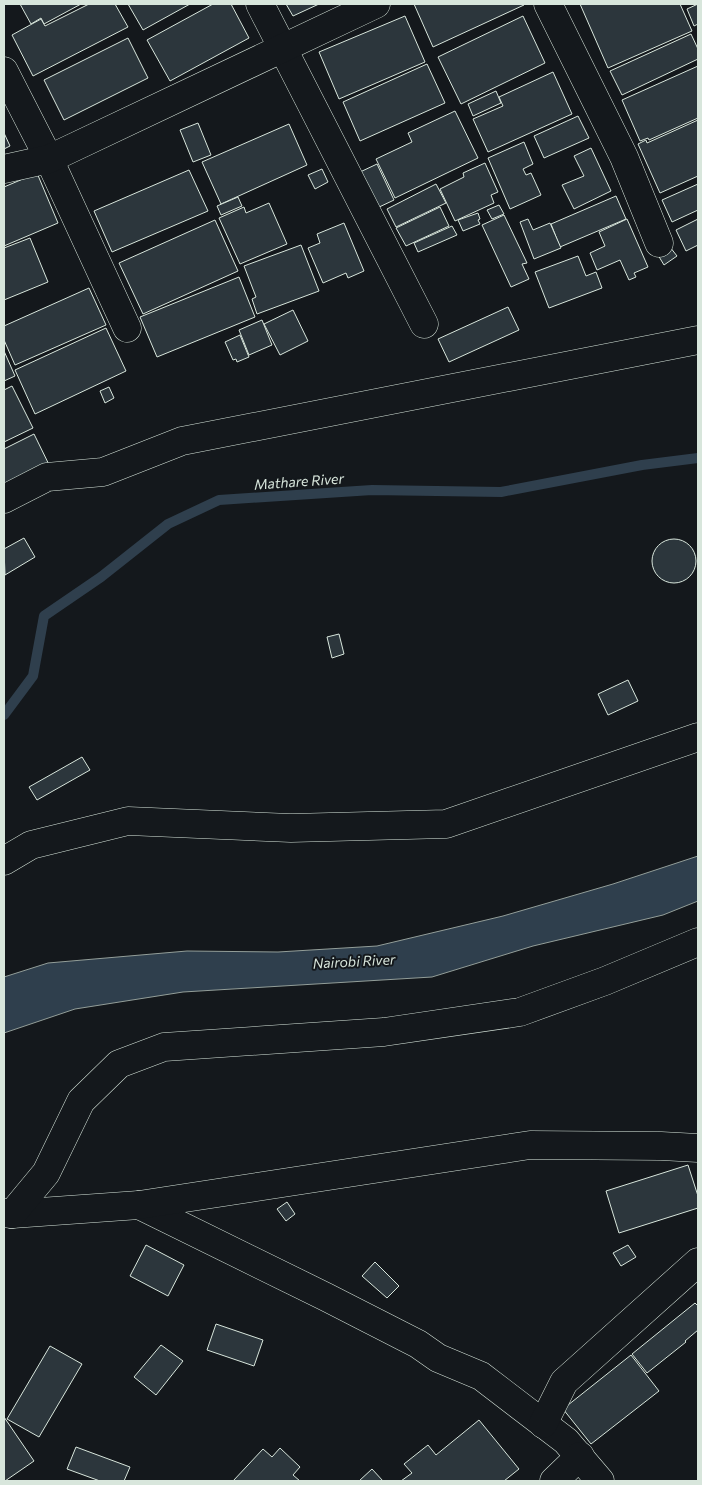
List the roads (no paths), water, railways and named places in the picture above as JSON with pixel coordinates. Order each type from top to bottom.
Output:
[{"type":"street","points":[[260,4],[424,324]]},
{"type":"street","points":[[4,169],[49,159],[376,4]]},
{"type":"street","points":[[548,4],[624,157],[659,243]]},
{"type":"street","points":[[4,71],[49,159],[127,328]]},
{"type":"street","points":[[4,499],[47,477],[103,472],[182,441],[698,340]]},
{"type":"street","points":[[4,861],[31,845],[128,821],[291,828],[446,824],[698,737]]},
{"type":"street","points":[[8,1213],[46,1173],[81,1101],[119,1064],[164,1048],[384,1032],[520,1012],[605,981],[698,942]]},
{"type":"street","points":[[8,1213],[139,1205],[530,1145],[698,1148]]},
{"type":"street","points":[[139,1205],[418,1344],[438,1358],[481,1376],[566,1441],[600,1481]]},
{"type":"street","points":[[542,1424],[564,1382],[698,1262]]},
{"type":"street","points":[[554,1481],[580,1456]]},
{"type":"water","name":"Nairobi River","points":[[698,856],[698,901],[663,915],[533,946],[432,977],[183,992],[75,1009],[4,1033],[4,977],[48,963],[187,951],[278,952],[377,946],[503,916],[613,884]]},
{"type":"waterway","name":"Mathare River","points":[[4,715],[33,676],[44,616],[101,577],[168,524],[219,500],[372,490],[501,492],[642,465],[698,458]]}]
